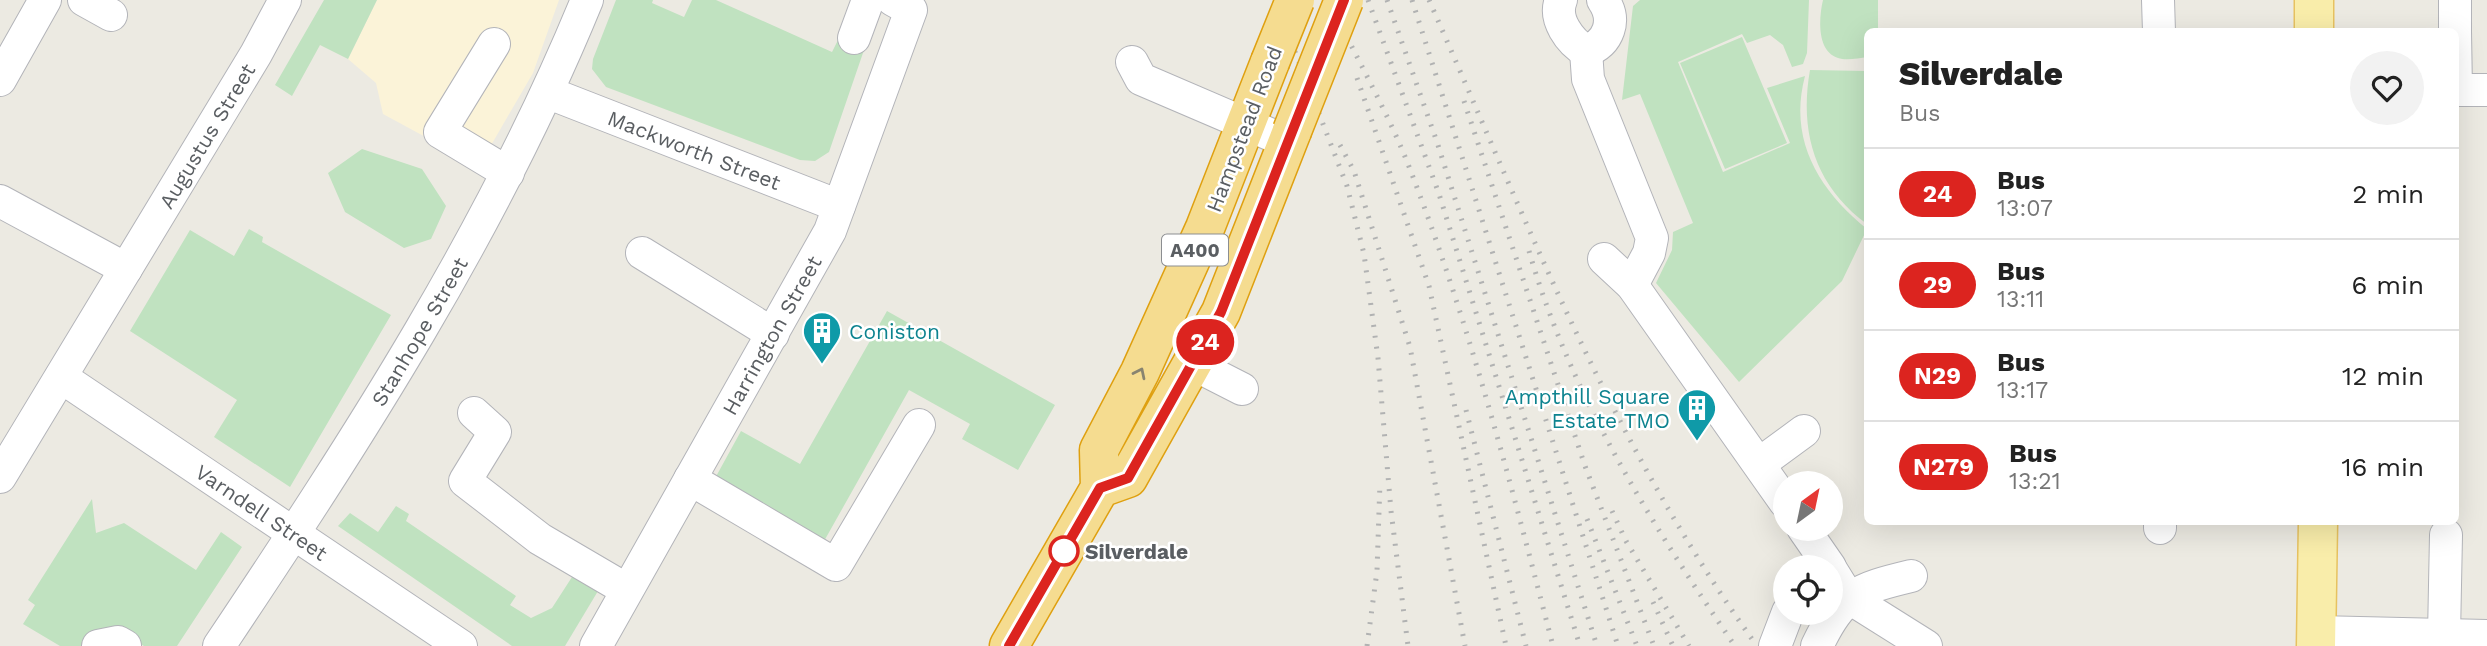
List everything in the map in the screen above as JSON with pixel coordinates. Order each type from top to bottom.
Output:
[{"type":"highway","name":"Hampstead Road","points":[[1100,488],[1099,450],[1140,372],[1205,228],[1295,0]]},
{"type":"highway","name":"A400","points":[[1100,488],[1128,478],[1221,312],[1344,0]]},
{"type":"highway","points":[[1009,646],[1100,488]]},
{"type":"main road","points":[[2314,0],[2314,28]]},
{"type":"main road","points":[[2316,639],[2318,525]]},
{"type":"street","points":[[0,80],[45,0]]},
{"type":"street","name":"Augustus Street","points":[[0,477],[256,54],[285,0]]},
{"type":"street","name":"Stanhope Street","points":[[219,646],[401,367],[549,93],[587,0]]},
{"type":"street","points":[[854,38],[868,0]]},
{"type":"street","points":[[1561,0],[1558,13],[1567,35],[1587,51],[1591,89],[1652,238],[1649,253],[1632,285]]},
{"type":"street","points":[[1587,51],[1597,47],[1610,30],[1609,11],[1603,0]]},
{"type":"street","points":[[2158,0],[2159,28]]},
{"type":"street","points":[[2455,0],[2455,28]]},
{"type":"street","name":"Harrington Street","points":[[597,646],[830,231],[902,5]]},
{"type":"street","points":[[494,44],[440,132],[508,173]]},
{"type":"street","points":[[1132,62],[1141,79],[1245,124],[1290,136]]},
{"type":"street","points":[[2459,90],[2487,90]]},
{"type":"street","name":"Mackworth Street","points":[[549,93],[839,206]]},
{"type":"street","points":[[0,201],[126,268]]},
{"type":"street","points":[[642,253],[773,334]]},
{"type":"street","points":[[1604,259],[1632,285],[1773,484]]},
{"type":"street","points":[[1194,364],[1242,389]]},
{"type":"street","name":"Varndell Street","points":[[61,377],[461,646]]},
{"type":"street","points":[[474,413],[495,432],[465,481],[540,539],[627,590]]},
{"type":"street","points":[[690,480],[836,565],[919,425]]},
{"type":"street","points":[[1759,464],[1804,431]]},
{"type":"street","points":[[2444,635],[2446,535]]},
{"type":"street","points":[[1817,646],[1829,622],[1848,597],[1878,584],[1911,576]]},
{"type":"street","points":[[1843,589],[1848,597],[1926,646]]},
{"type":"street","points":[[1775,646],[1783,625]]},
{"type":"street","points":[[2316,639],[2487,636]]},
{"type":"street","points":[[98,646],[118,642],[125,646]]},
{"type":"shaded area","points":[[377,0],[559,0],[533,73],[479,166],[383,114],[376,83],[348,59]]},
{"type":"green space","points":[[324,0],[377,0],[348,59],[320,45],[292,96],[275,85]]},
{"type":"green space","points":[[616,0],[653,0],[652,3],[684,17],[692,0],[716,0],[832,52],[839,38],[864,50],[829,152],[815,161],[800,160],[606,87],[592,69],[593,59]]},
{"type":"green space","points":[[1640,0],[1809,0],[1807,53],[1803,64],[1792,67],[1783,45],[1770,35],[1747,43],[1742,34],[1678,62],[1723,172],[1790,143],[1767,88],[1805,76],[1801,99],[1804,142],[1822,180],[1835,198],[1864,226],[1864,235],[1842,281],[1739,382],[1656,283],[1672,250],[1673,232],[1693,223],[1640,94],[1622,100],[1633,6]]},
{"type":"green space","points":[[1823,0],[1878,0],[1878,28],[1864,28],[1864,57],[1841,59],[1831,54],[1823,41]]},
{"type":"green space","points":[[1742,37],[1787,143],[1725,169],[1680,63]]},
{"type":"green space","points":[[1810,70],[1864,71],[1864,222],[1849,209],[1823,175],[1809,136],[1807,93]]},
{"type":"green space","points":[[362,149],[422,169],[446,206],[431,239],[404,248],[345,212],[328,173]]},
{"type":"green space","points":[[249,229],[263,237],[262,242],[391,315],[290,487],[214,437],[237,400],[130,331],[190,230],[234,256]]},
{"type":"green space","points":[[887,311],[1055,405],[1018,470],[962,439],[970,424],[909,390],[823,543],[713,482],[741,431],[800,464]]},
{"type":"green space","points":[[92,499],[96,533],[124,523],[196,570],[221,532],[242,547],[177,646],[144,646],[134,640],[97,637],[81,646],[60,646],[23,624],[35,605],[28,600]]},
{"type":"green space","points":[[396,506],[409,514],[406,521],[516,596],[510,605],[531,618],[552,608],[572,577],[598,591],[565,646],[512,646],[338,526],[350,513],[378,532]]},
{"type":"railway","points":[[1275,0],[1347,186],[1364,254],[1378,358],[1391,511],[1408,646]]},
{"type":"railway","points":[[1368,0],[1439,194],[1580,646]]},
{"type":"railway","points":[[1387,0],[1437,142],[1597,646]]},
{"type":"railway","points":[[1412,0],[1618,646]]},
{"type":"railway","points":[[1429,0],[1538,250],[1616,412],[1658,492],[1705,570],[1757,646]]},
{"type":"railway","points":[[1332,7],[1391,124],[1430,223],[1488,403],[1553,646]]},
{"type":"railway","points":[[1357,78],[1429,286],[1506,646]]},
{"type":"railway","points":[[1464,101],[1585,466],[1654,646]]},
{"type":"railway","points":[[1340,145],[1354,171],[1410,347],[1465,646]]},
{"type":"railway","points":[[1529,251],[1546,304],[1590,407],[1673,553],[1735,646]]},
{"type":"railway","points":[[1466,410],[1526,646]]},
{"type":"railway","points":[[1367,646],[1377,571],[1380,482]]},
{"type":"railway","points":[[1612,511],[1626,541],[1689,646]]},
{"type":"railway","points":[[1587,519],[1637,646]]},
{"type":"railway","points":[[1653,602],[1673,646]]},
{"type":"bus line","name":"24","points":[[1009,646],[1100,488],[1128,478],[1221,312],[1344,0]]},
{"type":"place","name":"Coniston","points":[[822,365]]},
{"type":"place","name":"Ampthill Square Estate TMO","points":[[1697,442]]},
{"type":"place","name":"Silverdale","points":[[1064,551]]}]
